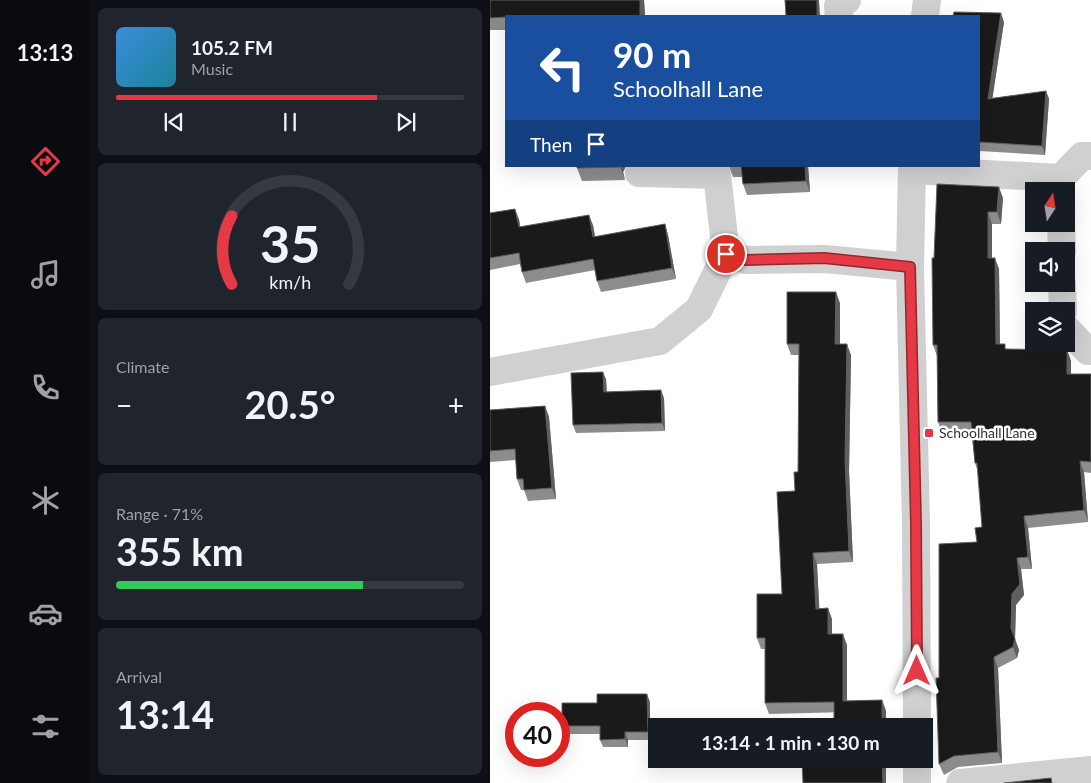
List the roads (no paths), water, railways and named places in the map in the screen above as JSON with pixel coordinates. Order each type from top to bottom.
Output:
[{"type":"street","points":[[839,15],[838,6],[847,0]]},
{"type":"street","points":[[926,15],[927,0]]},
{"type":"street","points":[[1063,182],[1082,156],[1091,156]]},
{"type":"street","points":[[917,718],[916,524],[910,267],[912,168],[1035,182]]},
{"type":"street","points":[[490,372],[660,341],[699,310],[726,254],[716,175],[639,173]]},
{"type":"street","points":[[726,254],[746,260],[824,258],[910,267]]},
{"type":"street","points":[[1075,337],[1088,351],[1091,351]]},
{"type":"street","points":[[917,768],[917,783]]},
{"type":"street","points":[[960,783],[1091,770]]},
{"type":"place","name":"Schoolhall Lane","points":[[929,433]]}]
